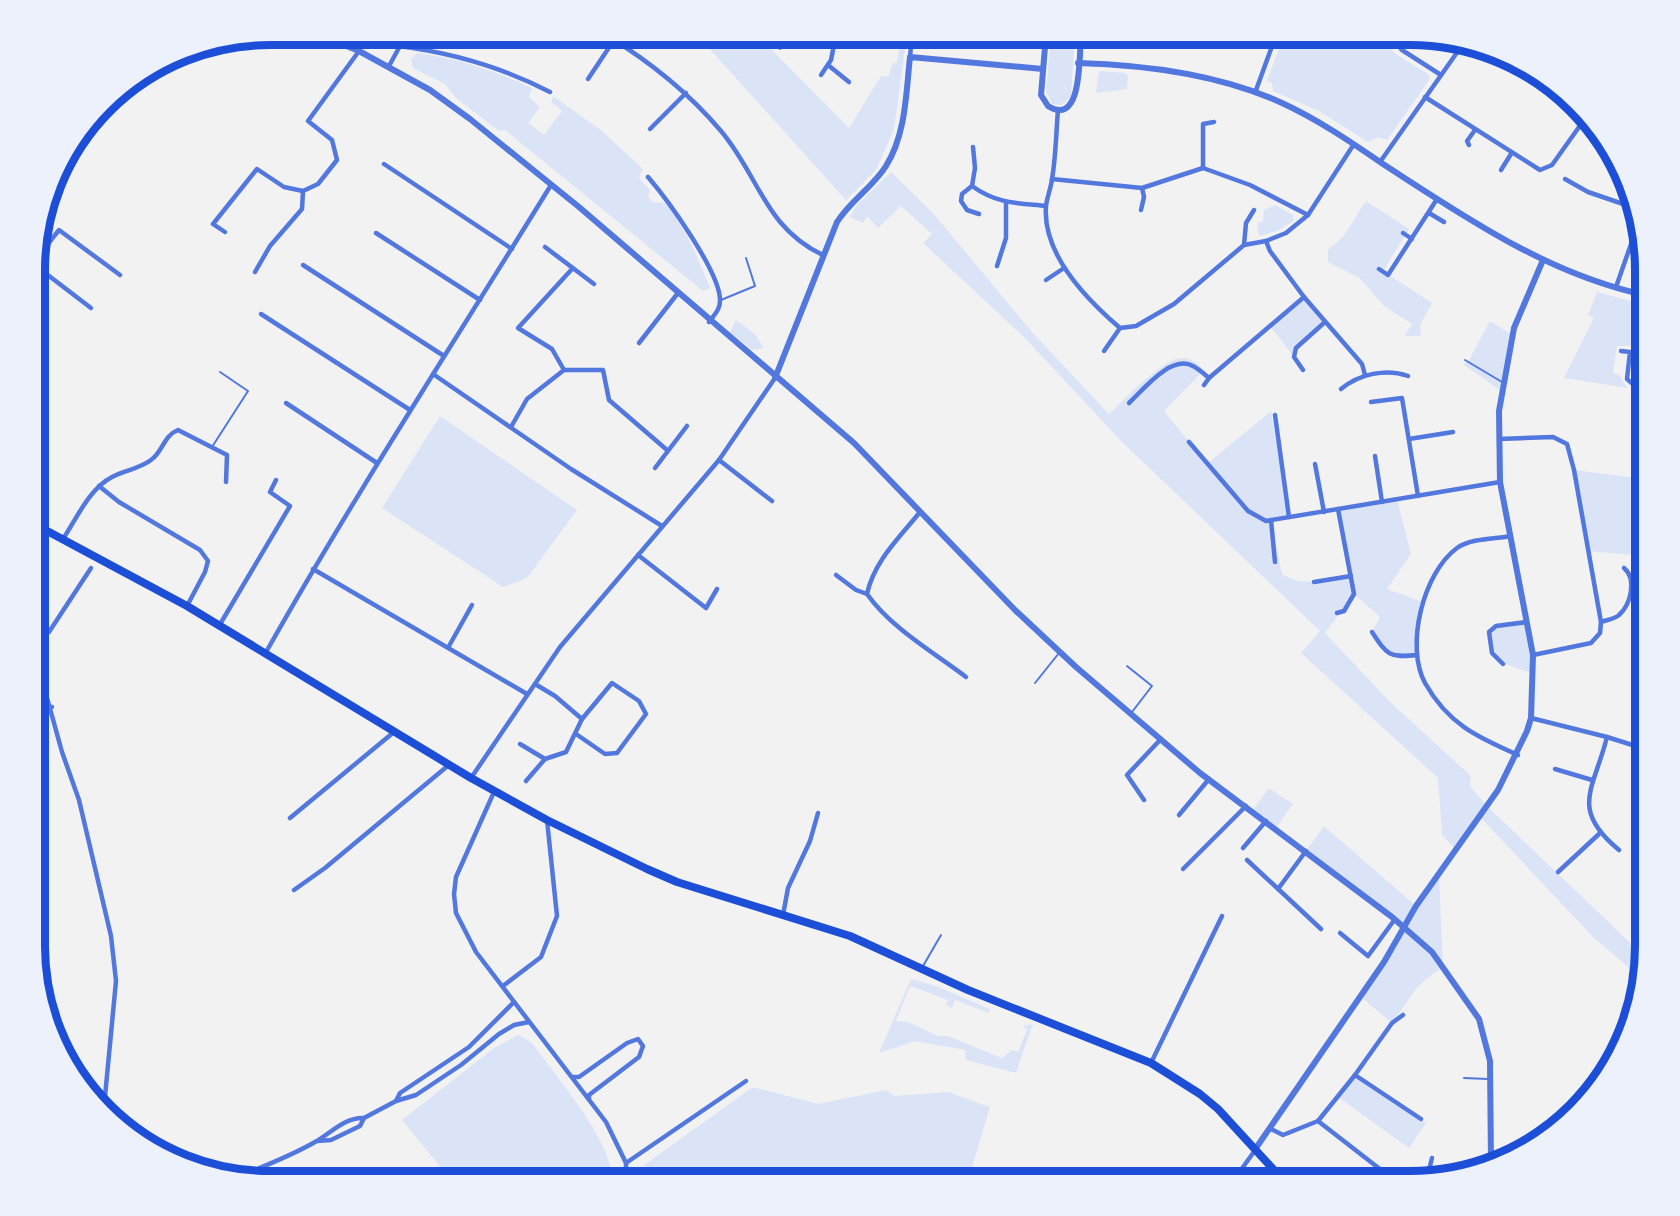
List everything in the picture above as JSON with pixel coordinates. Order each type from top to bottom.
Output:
[{"type":"highway","points":[[45,530],[187,606],[471,778],[495,789],[547,820],[677,882],[850,936],[1151,1064],[1200,1094],[1256,1148],[1276,1171]]},
{"type":"street","points":[[345,45],[389,66],[430,90],[470,119],[551,185],[709,322],[854,443],[1059,652],[1130,714],[1209,779],[1404,927],[1443,966],[1479,1019],[1490,1061],[1491,1156]]},
{"type":"street","points":[[588,79],[610,45]]},
{"type":"street","points":[[622,45],[686,93],[734,148],[785,231],[823,255]]},
{"type":"street","points":[[821,75],[828,65],[833,45]]},
{"type":"street","points":[[471,778],[560,647],[719,460],[775,378],[823,255],[844,212],[881,172],[898,138],[911,45]]},
{"type":"street","points":[[1045,45],[1042,99],[1048,106],[1058,110],[1068,107],[1074,101],[1080,45]]},
{"type":"street","points":[[1255,93],[1272,45]]},
{"type":"street","points":[[1398,45],[1441,75]]},
{"type":"street","points":[[389,66],[399,46],[462,57],[524,78],[550,92]]},
{"type":"street","points":[[1380,162],[1459,50]]},
{"type":"street","points":[[225,232],[213,224],[257,169],[284,187],[303,191],[318,184],[337,160],[332,140],[308,121],[359,51]]},
{"type":"street","points":[[910,57],[1043,69]]},
{"type":"street","points":[[1078,63],[1126,64],[1182,73],[1255,93],[1282,103],[1354,144],[1437,199],[1543,260],[1635,292]]},
{"type":"street","points":[[828,65],[849,82]]},
{"type":"street","points":[[650,129],[686,93]]},
{"type":"street","points":[[1425,98],[1533,168],[1546,169],[1581,124]]},
{"type":"street","points":[[1058,110],[1052,179],[1046,206],[1047,222],[1064,268],[1101,312],[1120,328],[1136,326],[1174,304],[1244,245],[1266,241],[1286,233],[1308,215],[1354,144]]},
{"type":"street","points":[[1203,168],[1203,124],[1214,122]]},
{"type":"street","points":[[1469,144],[1467,141],[1475,130]]},
{"type":"street","points":[[973,147],[975,168],[972,186],[962,194],[961,201],[967,210],[979,214]]},
{"type":"street","points":[[1501,170],[1511,154]]},
{"type":"street","points":[[384,164],[512,249]]},
{"type":"street","points":[[1052,179],[1142,188],[1203,168],[1250,185],[1308,215]]},
{"type":"street","points":[[648,177],[680,216],[699,250],[720,301],[718,310],[709,322]]},
{"type":"street","points":[[1565,179],[1588,192],[1625,205]]},
{"type":"street","points":[[265,654],[313,569],[551,185]]},
{"type":"street","points":[[972,186],[988,198],[1006,203],[1046,206]]},
{"type":"street","points":[[1141,210],[1144,197],[1142,188]]},
{"type":"street","points":[[255,272],[270,246],[302,209],[303,191]]},
{"type":"street","points":[[1378,269],[1388,275],[1437,199]]},
{"type":"street","points":[[997,266],[1006,238],[1006,203]]},
{"type":"street","points":[[1244,245],[1246,223],[1254,210]]},
{"type":"street","points":[[1429,213],[1444,222]]},
{"type":"street","points":[[46,246],[59,230],[120,275]]},
{"type":"street","points":[[376,233],[480,300]]},
{"type":"street","points":[[1402,233],[1412,238]]},
{"type":"street","points":[[1617,287],[1633,240]]},
{"type":"street","points":[[1266,241],[1270,251],[1304,297],[1362,364],[1365,375]]},
{"type":"street","points":[[545,247],[594,284]]},
{"type":"street","points":[[1240,1171],[1270,1130],[1498,790],[1518,755],[1531,718],[1533,655],[1500,483],[1499,439],[1502,382],[1514,328],[1543,260]]},
{"type":"street","points":[[303,265],[444,356]]},
{"type":"street","points":[[1046,280],[1064,268]]},
{"type":"street","points":[[564,370],[552,349],[518,328],[572,269]]},
{"type":"street","points":[[45,273],[92,308]]},
{"type":"street","points":[[639,343],[678,293]]},
{"type":"street","points":[[1204,385],[1209,378],[1304,297]]},
{"type":"street","points":[[261,314],[410,410]]},
{"type":"street","points":[[1303,370],[1294,357],[1296,348],[1325,322]]},
{"type":"street","points":[[1104,351],[1120,328]]},
{"type":"street","points":[[1621,351],[1629,352],[1627,379],[1635,385]]},
{"type":"street","points":[[1129,403],[1165,370],[1179,364],[1192,364],[1209,378]]},
{"type":"street","points":[[511,427],[526,399],[564,370],[578,368],[603,370],[609,400],[667,450]]},
{"type":"street","points":[[1204,370],[1209,378]]},
{"type":"street","points":[[1341,389],[1352,380],[1365,375],[1396,372],[1408,376]]},
{"type":"street","points":[[433,374],[571,469],[662,526]]},
{"type":"street","points":[[1371,402],[1402,398],[1418,495]]},
{"type":"street","points":[[286,403],[378,463]]},
{"type":"street","points":[[1275,415],[1289,517]]},
{"type":"street","points":[[655,468],[687,426]]},
{"type":"street","points":[[63,539],[99,486],[117,474],[140,467],[153,459],[169,434],[178,430],[227,455],[226,482]]},
{"type":"street","points":[[1409,439],[1453,432]]},
{"type":"street","points":[[1499,439],[1553,437],[1567,444],[1574,470],[1601,622],[1600,633],[1591,644],[1533,655]]},
{"type":"street","points":[[1189,442],[1248,511],[1271,520],[1500,483]]},
{"type":"street","points":[[1375,456],[1382,502]]},
{"type":"street","points":[[719,460],[772,501]]},
{"type":"street","points":[[1315,464],[1324,512]]},
{"type":"street","points":[[219,626],[290,506],[270,492],[276,480]]},
{"type":"street","points":[[99,486],[119,502],[200,550],[208,561],[205,572],[187,606]]},
{"type":"street","points":[[1338,509],[1354,594],[1344,610],[1338,613]]},
{"type":"street","points":[[867,594],[869,581],[896,539],[921,512]]},
{"type":"street","points":[[1271,520],[1275,562]]},
{"type":"street","points":[[1511,536],[1474,542],[1457,548],[1438,570],[1423,602],[1418,624],[1417,655],[1424,682],[1443,708],[1471,735],[1518,755]]},
{"type":"street","points":[[638,555],[705,608],[717,589]]},
{"type":"street","points":[[45,635],[91,568]]},
{"type":"street","points":[[1601,622],[1618,616],[1626,605],[1633,581],[1624,568]]},
{"type":"street","points":[[313,569],[449,646],[527,694]]},
{"type":"street","points":[[836,575],[856,590],[867,594],[876,607],[966,677]]},
{"type":"street","points":[[1314,582],[1351,576]]},
{"type":"street","points":[[449,646],[472,605]]},
{"type":"street","points":[[1503,664],[1492,653],[1489,632],[1496,626],[1528,622]]},
{"type":"street","points":[[1372,632],[1386,653],[1398,657],[1417,655]]},
{"type":"street","points":[[526,782],[545,759],[566,752],[582,718],[612,683],[639,701],[646,714],[617,753],[605,754],[576,734]]},
{"type":"street","points":[[535,684],[555,696],[582,718]]},
{"type":"street","points":[[45,686],[62,752],[80,800],[111,936],[116,981],[105,1098]]},
{"type":"street","points":[[45,707],[52,707]]},
{"type":"street","points":[[1531,718],[1635,746]]},
{"type":"street","points":[[290,818],[394,732]]},
{"type":"street","points":[[1607,737],[1592,780],[1591,821],[1599,834],[1619,850]]},
{"type":"street","points":[[1144,800],[1127,775],[1160,740]]},
{"type":"street","points":[[520,744],[545,759]]},
{"type":"street","points":[[294,891],[451,764]]},
{"type":"street","points":[[1555,770],[1592,780]]},
{"type":"street","points":[[1179,815],[1209,779]]},
{"type":"street","points":[[495,789],[461,865],[454,894],[456,913],[470,941],[528,1022],[606,1122],[626,1163],[627,1171]]},
{"type":"street","points":[[1183,869],[1246,806]]},
{"type":"street","points":[[783,915],[788,888],[810,841],[818,813]]},
{"type":"street","points":[[504,986],[541,957],[557,916],[547,820]]},
{"type":"street","points":[[1243,849],[1266,821]]},
{"type":"street","points":[[1558,872],[1599,834]]},
{"type":"street","points":[[1278,889],[1306,851]]},
{"type":"street","points":[[1247,860],[1321,929]]},
{"type":"street","points":[[1151,1064],[1222,916]]},
{"type":"street","points":[[1340,933],[1368,956],[1395,919]]},
{"type":"street","points":[[45,961],[47,965]]},
{"type":"street","points":[[396,1101],[400,1093],[469,1047],[514,1002]]},
{"type":"street","points":[[1270,1130],[1283,1135],[1318,1121],[1355,1076],[1392,1023],[1403,1015]]},
{"type":"street","points":[[252,1171],[316,1141],[328,1132],[356,1118],[364,1118],[396,1101],[416,1095],[514,1025],[528,1022]]},
{"type":"street","points":[[572,1077],[579,1077],[627,1043],[638,1039],[643,1046],[639,1058],[589,1095],[589,1099]]},
{"type":"street","points":[[1355,1076],[1421,1119]]},
{"type":"street","points":[[626,1163],[746,1081]]},
{"type":"street","points":[[316,1141],[331,1140],[360,1126],[364,1118]]},
{"type":"street","points":[[1318,1121],[1382,1171]]},
{"type":"street","points":[[1429,1170],[1432,1158]]},
{"type":"lane","points":[[775,45],[780,49]]},
{"type":"lane","points":[[720,301],[755,286],[746,258]]},
{"type":"lane","points":[[1465,360],[1502,382]]},
{"type":"lane","points":[[212,447],[248,391],[220,372]]},
{"type":"lane","points":[[1035,683],[1059,652]]},
{"type":"lane","points":[[1127,666],[1152,686],[1130,714]]},
{"type":"lane","points":[[921,968],[941,934]]},
{"type":"lane","points":[[1464,1078],[1490,1079]]},
{"type":"shaded area","points":[[706,45],[767,45],[849,128],[881,76],[888,77],[893,63],[897,63],[900,45],[906,45],[894,129],[876,170],[846,200]]},
{"type":"shaded area","points":[[1050,45],[1074,45],[1071,95],[1068,100],[1061,105],[1052,104],[1046,91]]},
{"type":"shaded area","points":[[1280,45],[1391,45],[1393,52],[1429,75],[1429,80],[1387,140],[1379,137],[1368,142],[1319,111],[1273,91],[1272,83],[1267,81]]},
{"type":"shaded area","points":[[417,53],[476,66],[532,88],[529,97],[540,107],[528,123],[544,135],[562,111],[551,102],[553,96],[602,131],[643,169],[639,178],[650,190],[648,197],[653,202],[667,203],[692,245],[710,288],[703,291],[505,130],[499,131],[456,98],[445,84],[413,68],[411,59]]},
{"type":"shaded area","points":[[1099,71],[1125,73],[1128,76],[1127,89],[1096,93]]},
{"type":"shaded area","points":[[891,172],[933,213],[1032,332],[1109,414],[1155,371],[1166,364],[1184,358],[1195,362],[1204,370],[1164,411],[1207,464],[1271,411],[1289,517],[1271,521],[1282,574],[1307,582],[1351,576],[1338,509],[1397,499],[1411,554],[1387,589],[1423,602],[1417,655],[1386,653],[1372,632],[1380,617],[1354,594],[1325,633],[1390,702],[1471,776],[1470,786],[1487,806],[1635,947],[1633,972],[1593,937],[1480,817],[1456,850],[1442,835],[1438,778],[1301,653],[1320,631],[1121,441],[1024,337],[923,243],[932,234],[901,206],[878,228],[867,216],[863,223],[850,217],[857,205]]},
{"type":"shaded area","points":[[1366,201],[1409,229],[1383,271],[1432,303],[1420,325],[1421,336],[1405,336],[1412,324],[1384,306],[1360,278],[1328,262],[1328,250],[1343,237]]},
{"type":"shaded area","points":[[1275,205],[1293,215],[1294,221],[1277,231],[1259,236],[1257,223],[1263,221],[1264,210]]},
{"type":"shaded area","points":[[1597,292],[1635,302],[1635,346],[1617,346],[1613,373],[1619,375],[1627,388],[1564,378],[1594,318],[1588,315]]},
{"type":"shaded area","points":[[1304,297],[1325,322],[1296,348],[1294,357],[1270,326]]},
{"type":"shaded area","points":[[736,320],[755,334],[764,348],[752,350],[730,332]]},
{"type":"shaded area","points":[[1490,321],[1512,335],[1501,391],[1463,364],[1468,362]]},
{"type":"shaded area","points":[[440,416],[577,510],[527,578],[503,587],[382,508]]},
{"type":"shaded area","points":[[1574,470],[1635,478],[1635,555],[1588,551]]},
{"type":"shaded area","points":[[1528,622],[1532,673],[1507,665],[1497,657],[1489,632],[1496,626]]},
{"type":"shaded area","points":[[1269,788],[1293,804],[1276,828],[1252,811]]},
{"type":"shaded area","points":[[1324,826],[1416,906],[1439,875],[1443,966],[1418,986],[1392,1023],[1360,996],[1404,927],[1306,851]]},
{"type":"shaded area","points":[[911,979],[936,986],[990,1009],[989,1013],[955,1000],[952,1008],[946,1005],[948,1000],[910,986],[896,1021],[908,1022],[938,1036],[948,1036],[1002,1058],[1012,1050],[1018,1052],[1027,1030],[1023,1026],[1033,1024],[1016,1073],[966,1060],[965,1050],[915,1041],[879,1053]]},
{"type":"shaded area","points":[[518,1035],[532,1043],[594,1129],[604,1148],[610,1171],[444,1171],[402,1120],[494,1048]]},
{"type":"shaded area","points":[[1355,1075],[1426,1123],[1409,1148],[1338,1097]]},
{"type":"shaded area","points":[[753,1087],[818,1104],[886,1090],[894,1096],[948,1092],[990,1107],[971,1171],[650,1171],[644,1165]]}]
